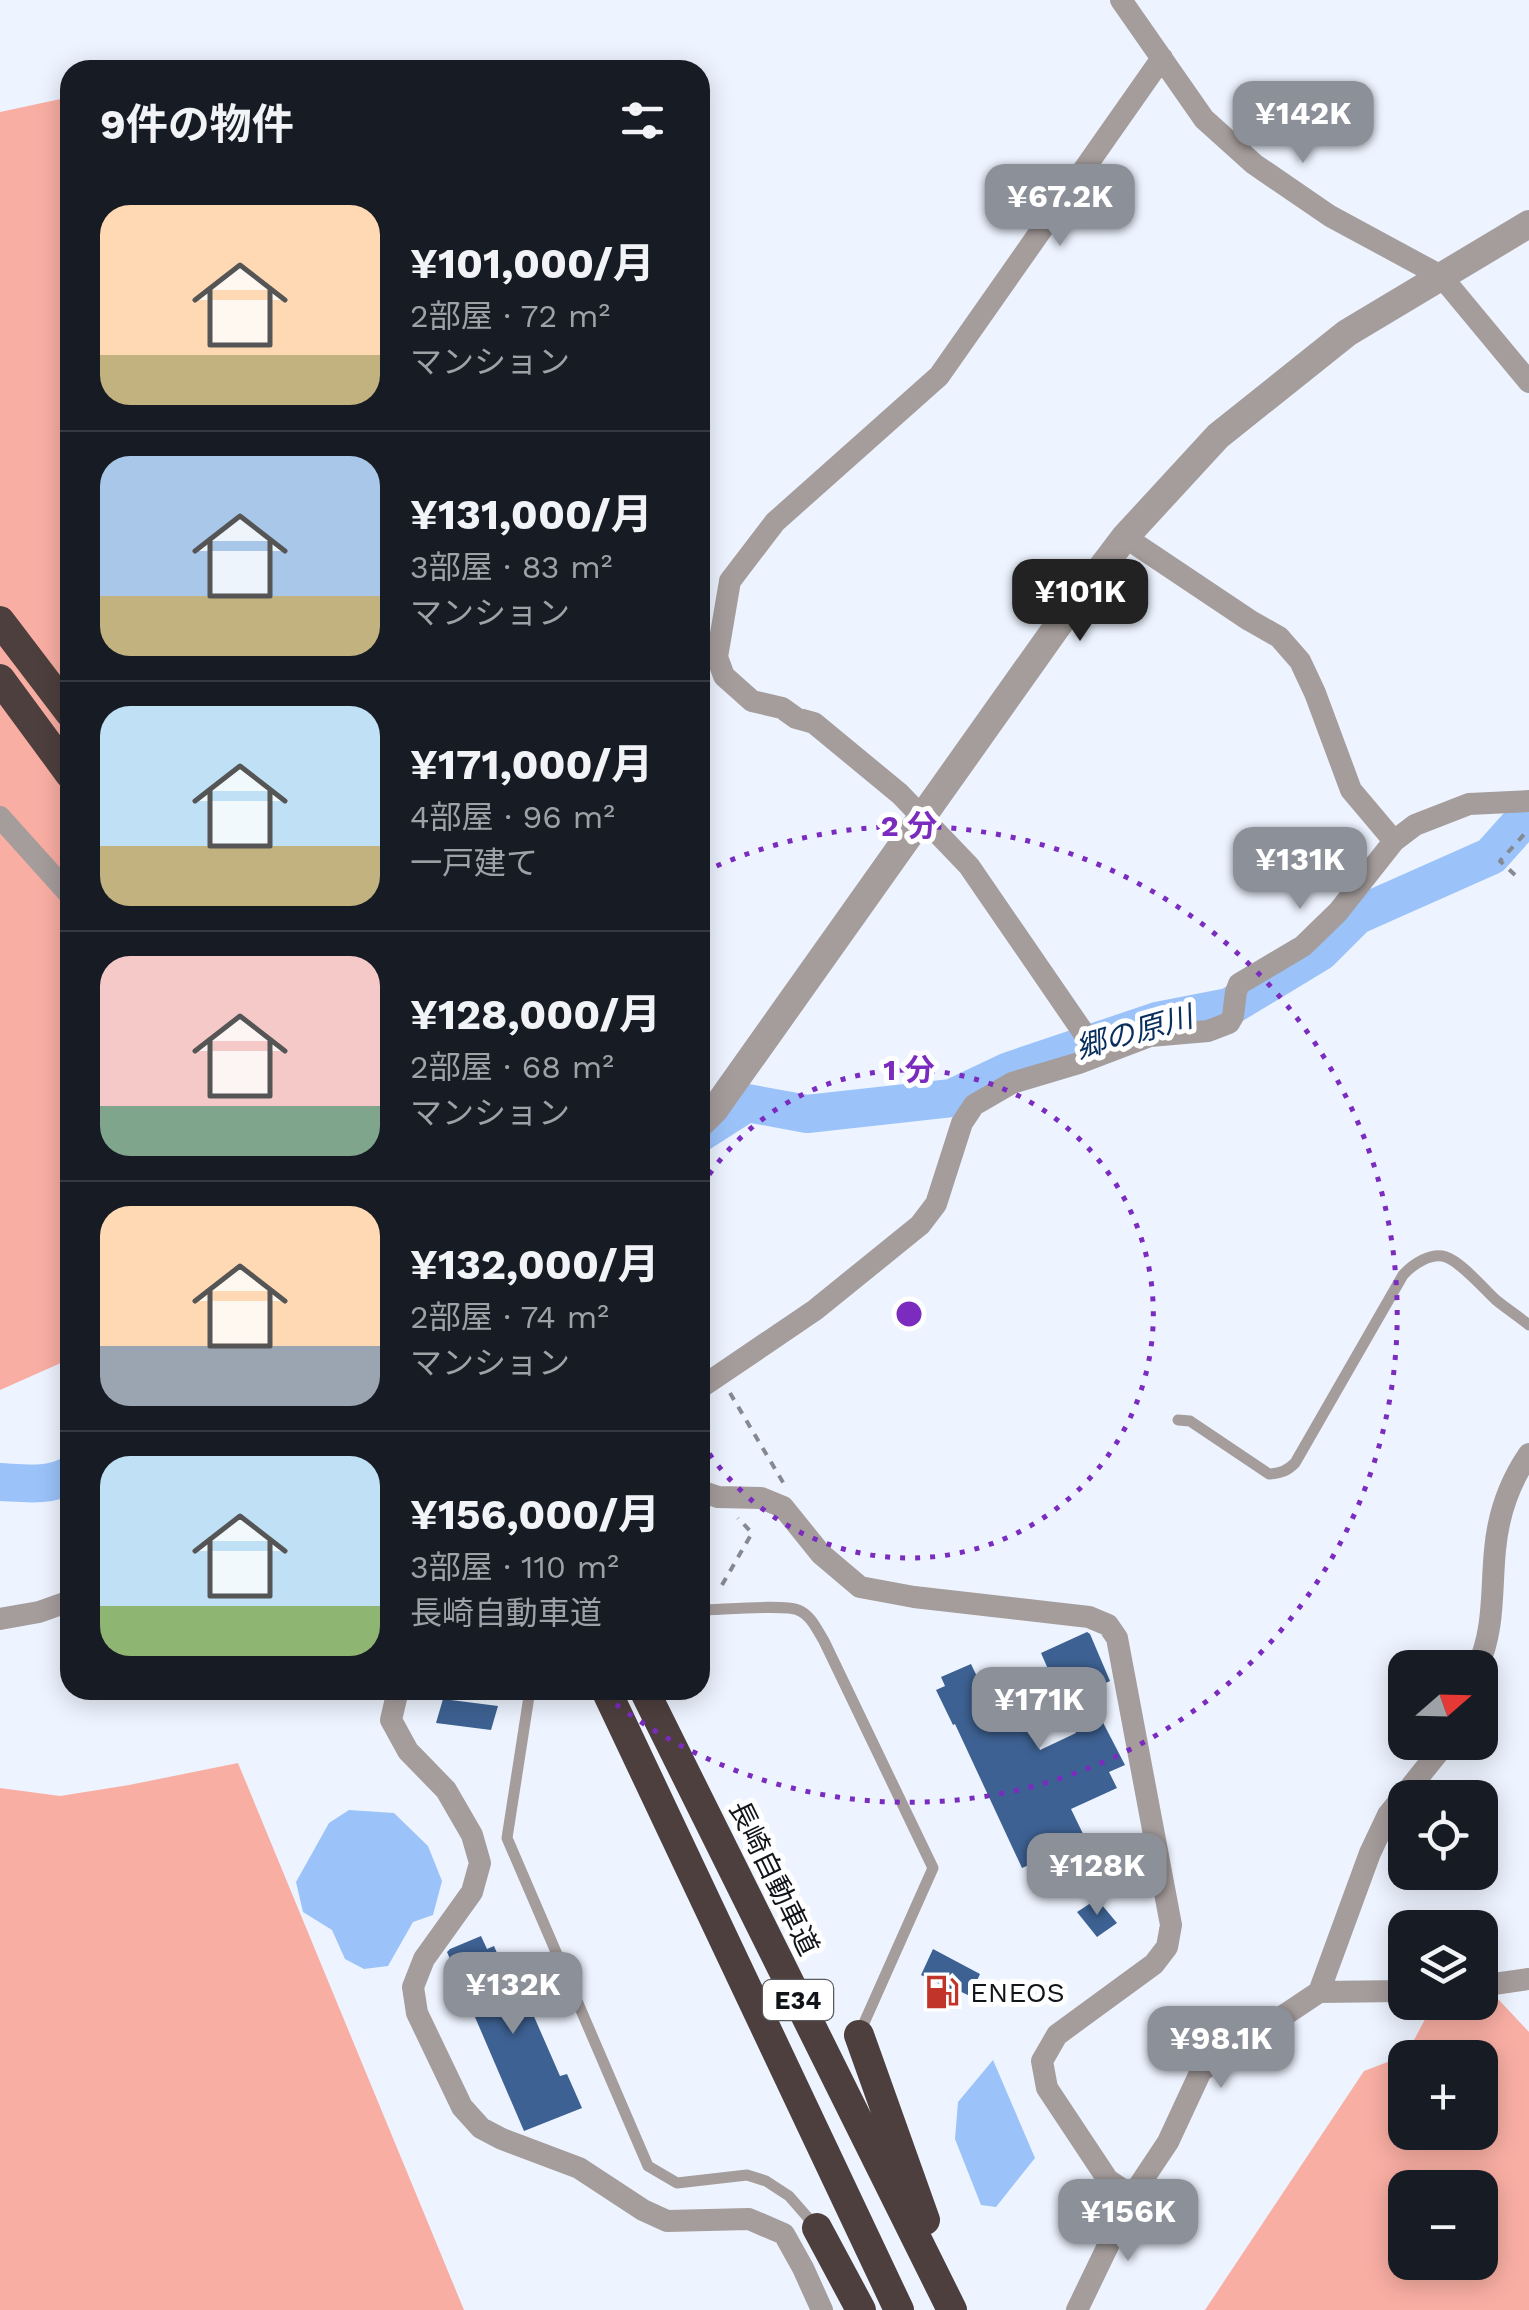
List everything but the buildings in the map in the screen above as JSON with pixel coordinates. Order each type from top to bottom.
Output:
[{"type":"highway","points":[[0,621],[60,700]]},
{"type":"highway","points":[[0,679],[60,760]]},
{"type":"highway","name":"E34","points":[[611,1700],[899,2310]]},
{"type":"highway","name":"長崎自動車道","points":[[649,1700],[955,2310]]},
{"type":"highway","points":[[859,2035],[955,2310]]},
{"type":"highway","points":[[817,2228],[860,2310]]},
{"type":"street","points":[[1121,0],[1204,119],[1254,164],[1330,216],[1441,276],[1529,382]]},
{"type":"street","points":[[1094,1057],[1083,1032],[969,866],[900,794],[814,724],[782,708],[752,701],[724,676],[717,657],[730,581],[774,522],[939,376],[1162,58]]},
{"type":"street","points":[[710,1112],[1125,536],[1218,436],[1346,333],[1529,224]]},
{"type":"street","points":[[1125,536],[1279,637],[1300,662],[1315,693],[1351,790],[1394,840]]},
{"type":"street","points":[[710,1382],[815,1310],[920,1225],[936,1204],[962,1123],[974,1105],[1012,1083],[1150,1036],[1208,1031],[1228,1023],[1239,984],[1302,946],[1338,912],[1394,840],[1415,826],[1469,804],[1529,801]]},
{"type":"street","points":[[0,817],[60,883]]},
{"type":"street","points":[[1484,1650],[1504,1501],[1529,1454]]},
{"type":"street","points":[[710,1494],[762,1498],[782,1508],[821,1554],[860,1587],[1089,1617],[1108,1625],[1117,1638],[1171,1925],[1167,1947],[1154,1964],[1057,2036],[1042,2060],[1047,2088],[1108,2180],[1132,2196]]},
{"type":"street","points":[[0,1619],[60,1605]]},
{"type":"street","points":[[396,1700],[392,1720],[408,1751],[446,1790],[472,1835],[480,1863],[472,1892],[424,1959],[412,1987],[418,2013],[462,2107],[481,2128],[579,2168],[667,2221],[749,2220],[784,2234],[822,2310]]},
{"type":"street","points":[[1319,1992],[1382,1827],[1433,1760]]},
{"type":"street","points":[[1498,1983],[1529,1979]]},
{"type":"street","points":[[1077,2310],[1132,2196],[1168,2142],[1201,2071],[1319,1992],[1388,1990]]},
{"type":"lane","points":[[1178,1420],[1190,1421],[1269,1474],[1289,1469],[1404,1275],[1412,1265],[1429,1258],[1445,1256],[1456,1263],[1529,1325]]},
{"type":"lane","points":[[710,1610],[784,1608],[799,1610],[811,1620],[932,1868],[859,2035]]},
{"type":"lane","points":[[528,1700],[507,1838],[648,2166],[678,2183],[747,2174],[790,2196],[817,2228]]},
{"type":"path","points":[[1515,875],[1500,861],[1529,829]]},
{"type":"path","points":[[710,1382],[785,1486],[782,1508]]},
{"type":"path","points":[[710,1495],[752,1533],[722,1584]]},
{"type":"shaded area","points":[[60,99],[60,1363],[0,1390],[0,112]]},
{"type":"shaded area","points":[[238,1763],[464,2310],[0,2310],[0,1788],[60,1796]]},
{"type":"shaded area","points":[[1498,1999],[1529,2032],[1529,2310],[1205,2310],[1364,2071],[1388,2062],[1388,2150],[1498,2150],[1498,2040],[1414,2040],[1425,2020],[1498,2020]]},
{"type":"water","points":[[349,1810],[394,1813],[428,1846],[442,1881],[433,1915],[413,1922],[388,1966],[364,1969],[345,1959],[332,1930],[303,1912],[296,1882],[329,1823]]},
{"type":"water","points":[[993,2060],[1035,2158],[996,2207],[981,2205],[955,2139],[958,2102]]},
{"type":"waterway","name":"郷の原川","points":[[710,1127],[747,1103],[807,1114],[952,1098],[1009,1071],[1157,1021],[1229,1007],[1320,952],[1356,916],[1491,856],[1529,817]]},
{"type":"waterway","name":"郷の原川","points":[[0,1482],[60,1479]]},
{"type":"place","name":"ENEOS","points":[[942,1992]]}]
